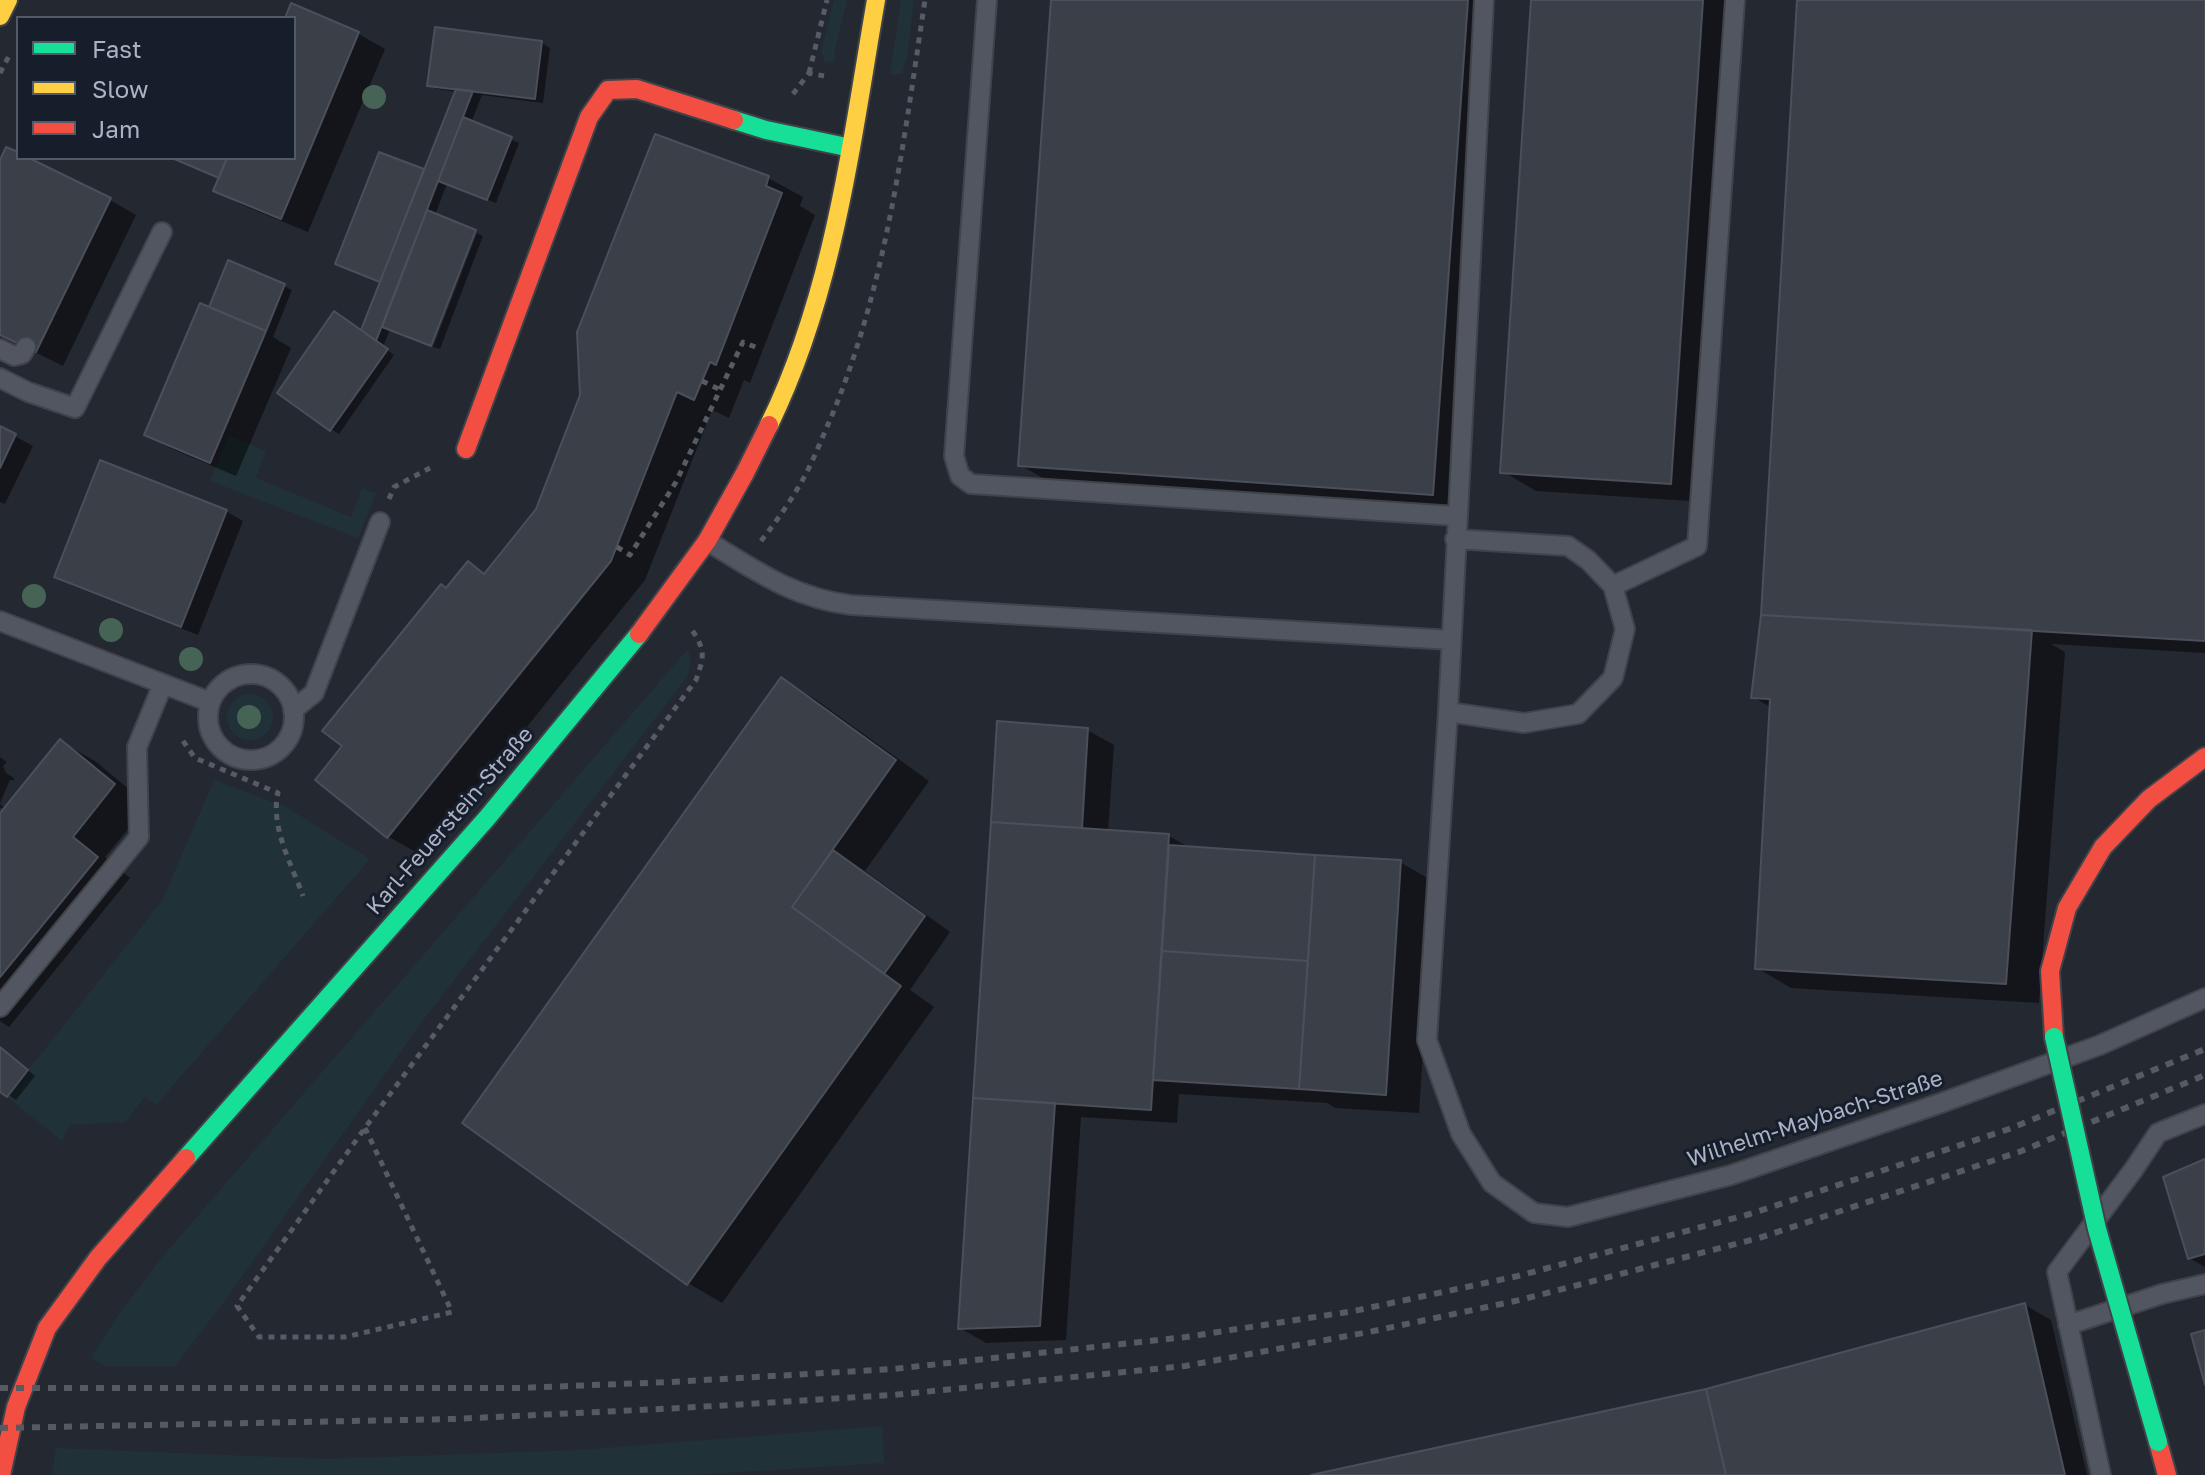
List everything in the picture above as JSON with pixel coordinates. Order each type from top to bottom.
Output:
[{"type":"street","points":[[0,16],[8,0]]},
{"type":"street","name":"Karl-Feuerstein-Straße","points":[[1,1475],[16,1407],[47,1328],[98,1258],[487,818],[631,643],[707,541],[745,473],[797,363],[812,317],[831,247],[851,148],[876,0]]},
{"type":"street","points":[[466,449],[589,117],[608,90],[637,89],[766,130],[851,148]]},
{"type":"street","points":[[2167,1475],[2097,1229],[2054,1037],[2050,971],[2067,908],[2103,847],[2149,799],[2205,757]]},
{"type":"lane","points":[[987,0],[954,456],[960,476],[971,484],[1456,516]]},
{"type":"lane","points":[[1455,539],[1568,546],[1588,560],[1613,586],[1625,629],[1613,678],[1578,714],[1524,723],[1448,712],[1455,539],[1456,516],[1484,0]]},
{"type":"lane","points":[[1613,586],[1697,546],[1735,0]]},
{"type":"lane","points":[[0,378],[28,392],[75,408],[162,232]]},
{"type":"lane","points":[[0,349],[14,356],[22,354],[26,347]]},
{"type":"lane","points":[[293,710],[314,693],[380,522]]},
{"type":"lane","points":[[707,541],[786,588],[825,602],[1451,640]]},
{"type":"lane","points":[[0,621],[210,702]]},
{"type":"lane","points":[[255,674],[269,678],[289,697],[293,724],[289,737],[281,748],[269,756],[242,758],[225,750],[212,734],[208,713],[210,702],[228,680],[255,674]]},
{"type":"lane","points":[[0,1007],[139,837],[137,747],[163,684]]},
{"type":"lane","name":"Wilhelm-Maybach-Straße","points":[[1448,712],[1427,1040],[1461,1134],[1492,1183],[1534,1213],[1568,1217],[1731,1175],[2100,1045],[2205,998]]},
{"type":"lane","points":[[2101,1475],[2057,1272],[2158,1133],[2205,1114]]},
{"type":"lane","points":[[2068,1325],[2162,1294],[2205,1284]]},
{"type":"path","points":[[809,73],[827,0]]},
{"type":"path","points":[[912,90],[925,0]]},
{"type":"path","points":[[617,547],[630,555],[676,482],[743,342],[771,353]]},
{"type":"path","points":[[702,381],[721,390]]},
{"type":"path","points":[[380,522],[394,487],[466,449]]},
{"type":"path","points":[[365,1128],[452,1312],[345,1337],[259,1337],[237,1306],[365,1128],[696,680],[703,659],[702,645],[691,630]]},
{"type":"path","points":[[183,741],[195,758],[278,793],[276,803],[281,839],[303,896]]},
{"type":"shaded area","points":[[834,0],[847,0],[834,62],[825,62],[821,51]]},
{"type":"shaded area","points":[[901,0],[914,0],[907,58],[902,74],[890,74]]},
{"type":"shaded area","points":[[229,435],[266,451],[256,478],[351,517],[362,488],[376,493],[358,538],[210,481]]},
{"type":"shaded area","points":[[688,649],[691,661],[687,677],[421,1023],[175,1366],[105,1366],[91,1358],[119,1314],[164,1255]]},
{"type":"shaded area","points":[[250,694],[266,701],[273,717],[266,733],[250,740],[234,733],[227,717],[234,701]]},
{"type":"shaded area","points":[[214,780],[286,807],[370,859],[156,1105],[145,1097],[125,1122],[70,1125],[62,1141],[7,1097],[162,901]]},
{"type":"shaded area","points":[[882,1426],[884,1463],[692,1475],[52,1475],[56,1448],[326,1459],[580,1450]]},
{"type":"building","points":[[1051,0],[1468,0],[1433,495],[1018,466]]},
{"type":"building","points":[[1531,0],[1703,0],[1671,484],[1500,473]]},
{"type":"building","points":[[1797,0],[2205,0],[2205,641],[1761,615]]},
{"type":"building","points":[[291,3],[359,32],[281,219],[213,191],[226,160],[296,160],[296,16],[286,16]]},
{"type":"building","points":[[435,27],[542,41],[535,99],[427,86]]},
{"type":"building","points":[[456,89],[473,91],[376,341],[361,330]]},
{"type":"building","points":[[463,117],[512,137],[487,200],[438,181]]},
{"type":"building","points":[[655,134],[769,176],[766,186],[782,193],[716,365],[710,362],[694,400],[677,392],[611,561],[387,838],[315,780],[342,746],[322,731],[441,584],[446,588],[468,561],[484,574],[536,509],[580,395],[577,332]]},
{"type":"building","points":[[6,147],[16,151],[16,160],[33,160],[111,198],[36,352],[0,335],[0,160]]},
{"type":"building","points":[[379,152],[424,169],[380,282],[335,264]]},
{"type":"building","points":[[177,160],[226,160],[219,178]]},
{"type":"building","points":[[427,210],[476,230],[431,346],[382,327]]},
{"type":"building","points":[[228,260],[285,284],[266,331],[209,307]]},
{"type":"building","points":[[200,303],[266,331],[210,463],[144,435]]},
{"type":"building","points":[[334,311],[388,349],[330,431],[277,393]]},
{"type":"building","points":[[0,426],[16,434],[0,468]]},
{"type":"building","points":[[100,460],[227,510],[181,627],[54,577]]},
{"type":"building","points":[[1761,615],[2032,630],[2006,984],[1755,969],[1770,699],[1751,698]]},
{"type":"building","points":[[781,677],[896,760],[792,907],[901,986],[687,1285],[462,1123]]},
{"type":"building","points":[[997,721],[1088,728],[1082,828],[991,822]]},
{"type":"building","points":[[60,739],[115,784],[73,837],[98,857],[0,977],[0,813]]},
{"type":"building","points":[[991,822],[1169,834],[1151,1110],[973,1098]]},
{"type":"building","points":[[1169,845],[1315,855],[1308,961],[1162,951]]},
{"type":"building","points":[[833,850],[925,916],[884,974],[792,907]]},
{"type":"building","points":[[1315,855],[1401,860],[1386,1095],[1299,1089]]},
{"type":"building","points":[[1162,951],[1308,961],[1299,1089],[1153,1080]]},
{"type":"building","points":[[0,1047],[28,1070],[7,1097],[0,1092]]},
{"type":"building","points":[[973,1098],[1055,1103],[1040,1326],[958,1329]]},
{"type":"building","points":[[2205,1159],[2205,1254],[2188,1259],[2163,1177]]},
{"type":"building","points":[[2025,1303],[2065,1475],[1726,1475],[1706,1389]]},
{"type":"building","points":[[2205,1330],[2205,1385],[2191,1334]]},
{"type":"building","points":[[1706,1389],[1726,1475],[1311,1475]]},
{"type":"railway","points":[[0,1388],[519,1388],[671,1382],[893,1369],[1186,1337],[1354,1311],[1518,1276],[1750,1214],[2009,1129],[2205,1049]]},
{"type":"railway","points":[[0,1428],[453,1419],[681,1408],[893,1395],[1185,1366],[1520,1300],[1759,1238],[2019,1152],[2205,1075]]},
{"type":"traffic: fast","points":[[734,120],[851,148]]},
{"type":"traffic: fast","points":[[186,1158],[487,818],[639,634]]},
{"type":"traffic: fast","points":[[2054,1037],[2097,1229],[2158,1442]]},
{"type":"traffic: slow","points":[[0,16],[8,0]]},
{"type":"traffic: slow","points":[[769,425],[810,323],[825,270],[838,217],[876,0]]},
{"type":"traffic: jam","points":[[466,449],[589,117],[608,90],[637,89],[734,120]]},
{"type":"traffic: jam","points":[[639,634],[707,541],[769,425]]},
{"type":"traffic: jam","points":[[2054,1037],[2050,971],[2067,908],[2103,847],[2149,799],[2205,757]]},
{"type":"traffic: jam","points":[[1,1475],[16,1407],[47,1328],[98,1258],[186,1158]]},
{"type":"traffic: jam","points":[[2158,1442],[2167,1475]]}]
